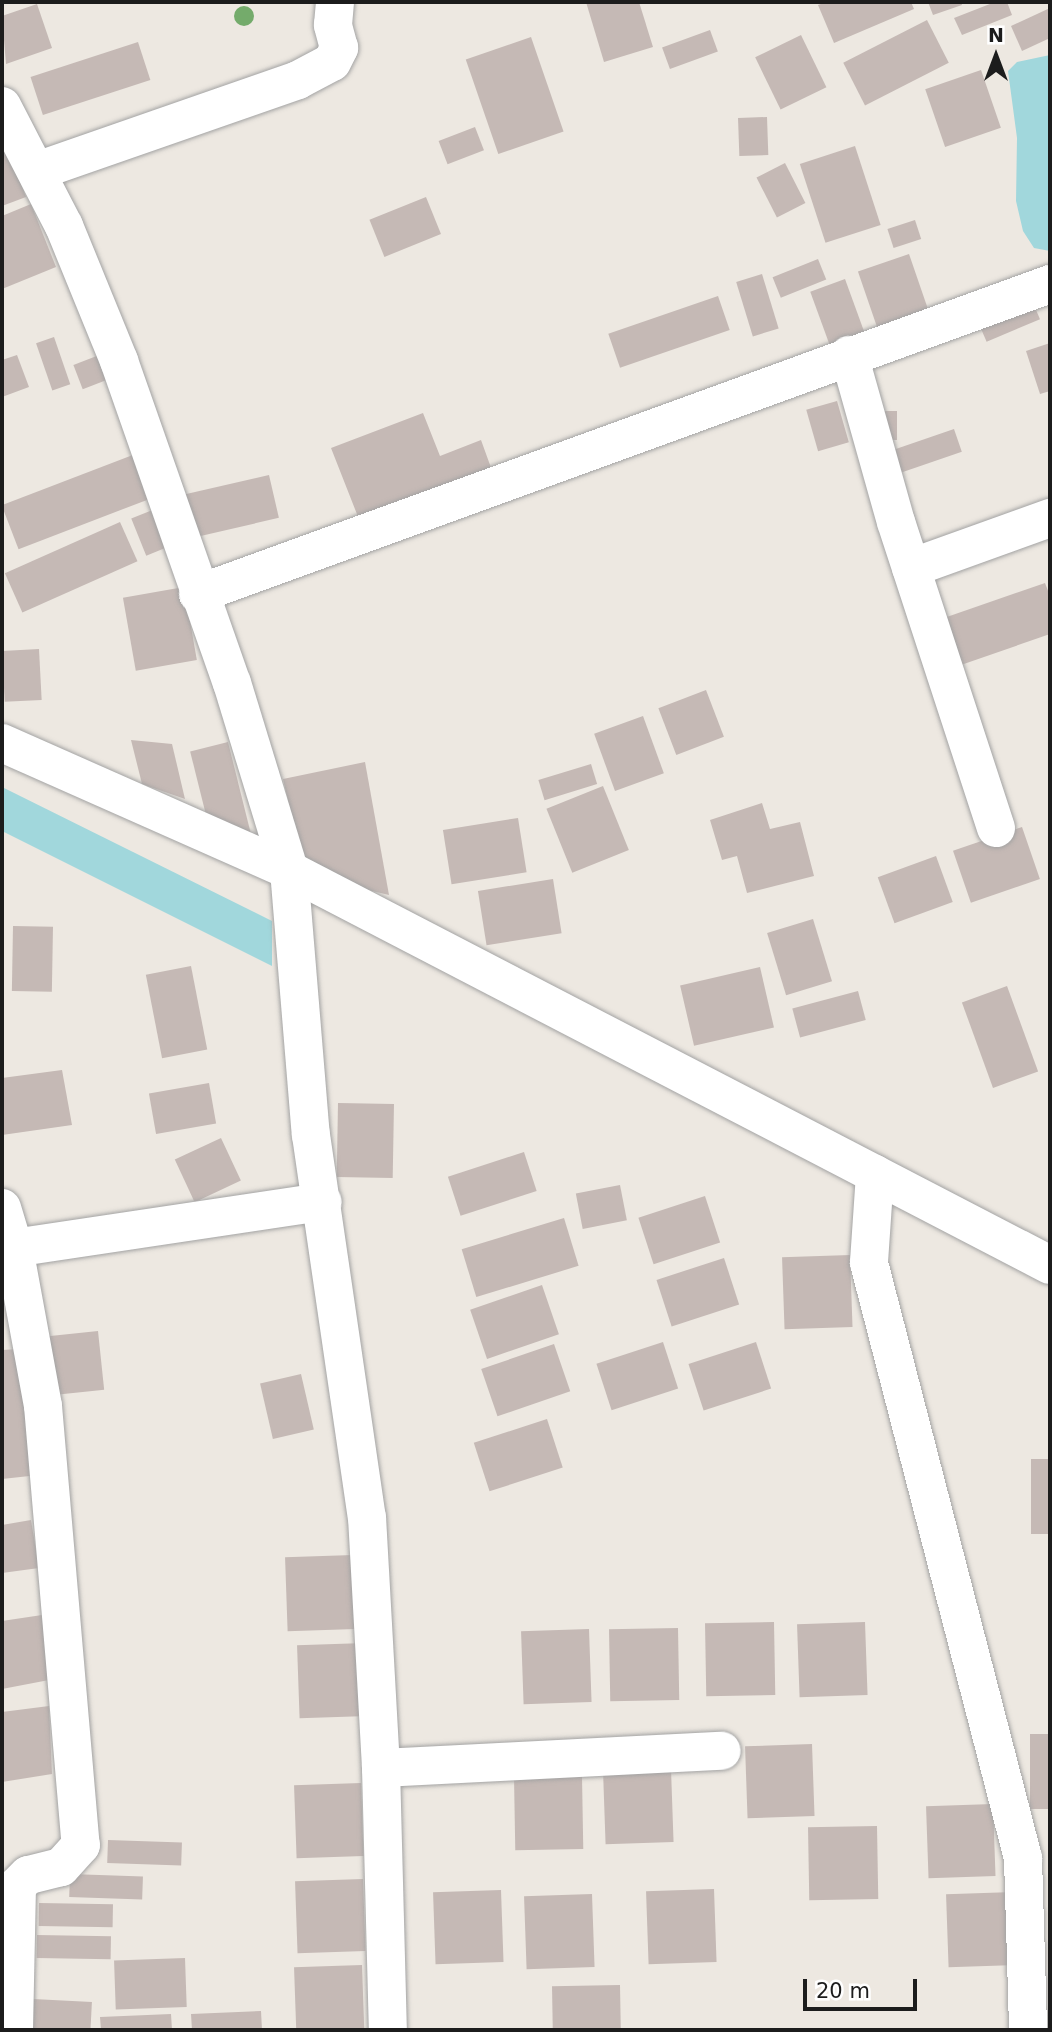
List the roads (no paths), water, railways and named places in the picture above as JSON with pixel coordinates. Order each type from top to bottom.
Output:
[{"type":"street","points":[[37,172],[298,80],[332,62],[339,48],[332,11],[335,2]]},
{"type":"street","points":[[2,106],[37,172],[119,361],[198,594],[232,682],[289,870],[311,1135],[323,1202],[367,1517],[381,1768],[388,2030]]},
{"type":"street","points":[[198,594],[1050,284]]},
{"type":"street","points":[[849,355],[911,568],[996,828]]},
{"type":"street","points":[[911,568],[1050,518]]},
{"type":"street","points":[[2,743],[289,870],[1050,1265]]},
{"type":"street","points":[[875,1174],[869,1263],[1023,1858],[1028,2030]]},
{"type":"street","points":[[14,1248],[323,1202]]},
{"type":"street","points":[[2,1208],[14,1248],[44,1406],[81,1845],[61,1867],[29,1875],[17,1886],[14,2030]]},
{"type":"street","points":[[381,1768],[722,1751]]},
{"type":"water","points":[[1050,55],[1050,251],[1034,248],[1023,231],[1016,201],[1017,138],[1008,71],[1017,62]]},
{"type":"water","points":[[2,787],[272,921],[272,966],[2,831]]}]
